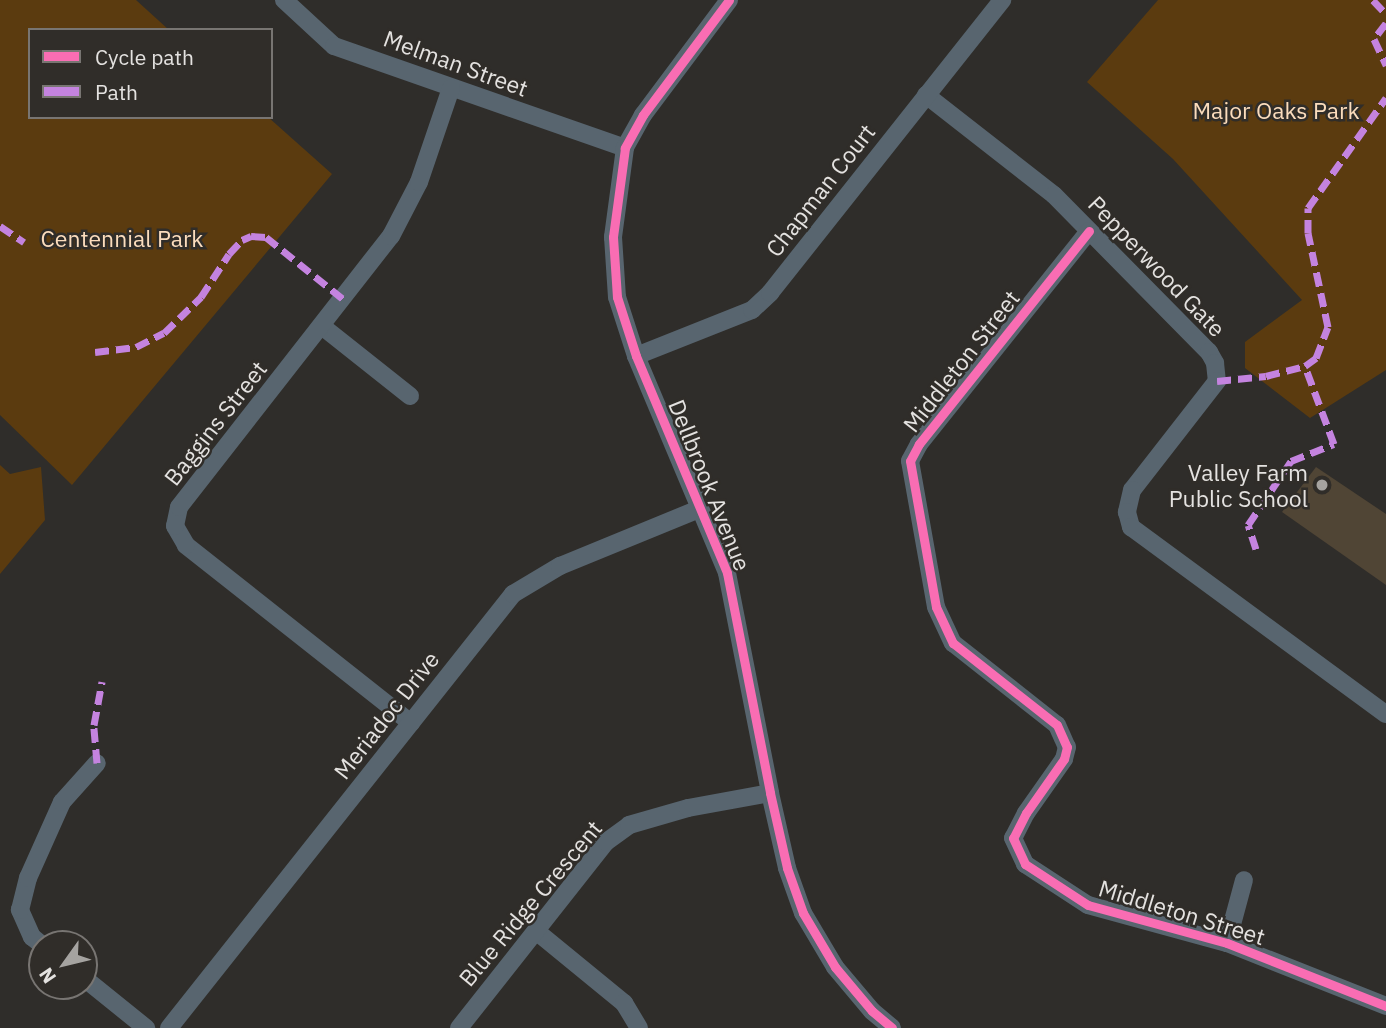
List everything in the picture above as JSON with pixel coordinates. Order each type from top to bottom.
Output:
[{"type":"street","name":"Melman Street","points":[[284,0],[334,46],[625,148]]},
{"type":"street","name":"Dellbrook Avenue","points":[[729,0],[643,115],[625,148],[613,237],[612,267],[617,297],[636,356],[727,573],[770,793],[787,868],[803,913],[835,967],[872,1011],[892,1028]]},
{"type":"street","name":"Chapman Court","points":[[636,356],[752,310],[770,293],[1002,0]]},
{"type":"street","name":"Baggins Street","points":[[411,723],[186,545],[175,526],[179,507],[323,327],[391,236],[419,182],[451,88]]},
{"type":"street","name":"Pepperwood Gate","points":[[926,95],[1054,195],[1209,352],[1215,363],[1217,381],[1132,491],[1127,512],[1131,527],[1386,714]]},
{"type":"street","name":"Middleton Street","points":[[1089,231],[919,443],[910,461],[936,607],[953,643],[1057,725],[1067,747],[1064,759],[1026,813],[1013,838],[1025,864],[1088,905],[1227,943],[1386,1006]]},
{"type":"street","points":[[323,327],[410,396]]},
{"type":"street","name":"Meriadoc Drive","points":[[169,1028],[513,594],[560,566],[699,509]]},
{"type":"street","points":[[29,930],[20,910],[28,878],[62,803],[97,763]]},
{"type":"street","name":"Blue Ridge Crescent","points":[[459,1028],[606,842],[629,825],[688,808],[770,793]]},
{"type":"street","points":[[1227,943],[1244,880]]},
{"type":"street","points":[[536,931],[624,1003],[639,1028]]},
{"type":"street","points":[[98,989],[146,1028]]},
{"type":"green space","name":"Centennial Park","points":[[0,0],[136,0],[167,28],[28,28],[28,119],[270,119],[332,174],[72,485],[0,415]]},
{"type":"green space","name":"Major Oaks Park","points":[[1158,0],[1386,0],[1386,370],[1310,418],[1245,368],[1245,342],[1302,300],[1173,159],[1087,82]]},
{"type":"green space","points":[[0,465],[10,474],[41,467],[45,520],[0,574]]},
{"type":"building","points":[[1316,467],[1386,514],[1386,585],[1282,512]]},
{"type":"marked path","points":[[1373,0],[1386,14]]},
{"type":"marked path","points":[[1386,23],[1374,39],[1386,65]]},
{"type":"marked path","points":[[1217,381],[1266,376],[1305,366],[1316,358],[1328,327],[1308,233],[1308,208],[1386,98]]},
{"type":"marked path","points":[[0,226],[24,242]]},
{"type":"marked path","points":[[95,352],[136,347],[164,333],[201,297],[229,254],[242,240],[251,236],[266,237],[343,299]]},
{"type":"marked path","points":[[1256,549],[1248,525],[1291,461],[1334,444],[1305,366]]},
{"type":"marked path","points":[[97,763],[94,725],[102,682]]},
{"type":"cycle path","points":[[729,0],[643,115],[625,148],[613,237],[617,297],[636,356],[727,573],[770,793],[787,868],[803,913],[835,967],[872,1011],[892,1028]]},
{"type":"cycle path","points":[[1089,231],[919,444],[910,461],[936,607],[953,643],[1057,725],[1067,747],[1064,759],[1026,813],[1013,838],[1025,864],[1088,905],[1227,943],[1386,1006]]},
{"type":"place","name":"Valley Farm Public School","points":[[1322,485]]}]
